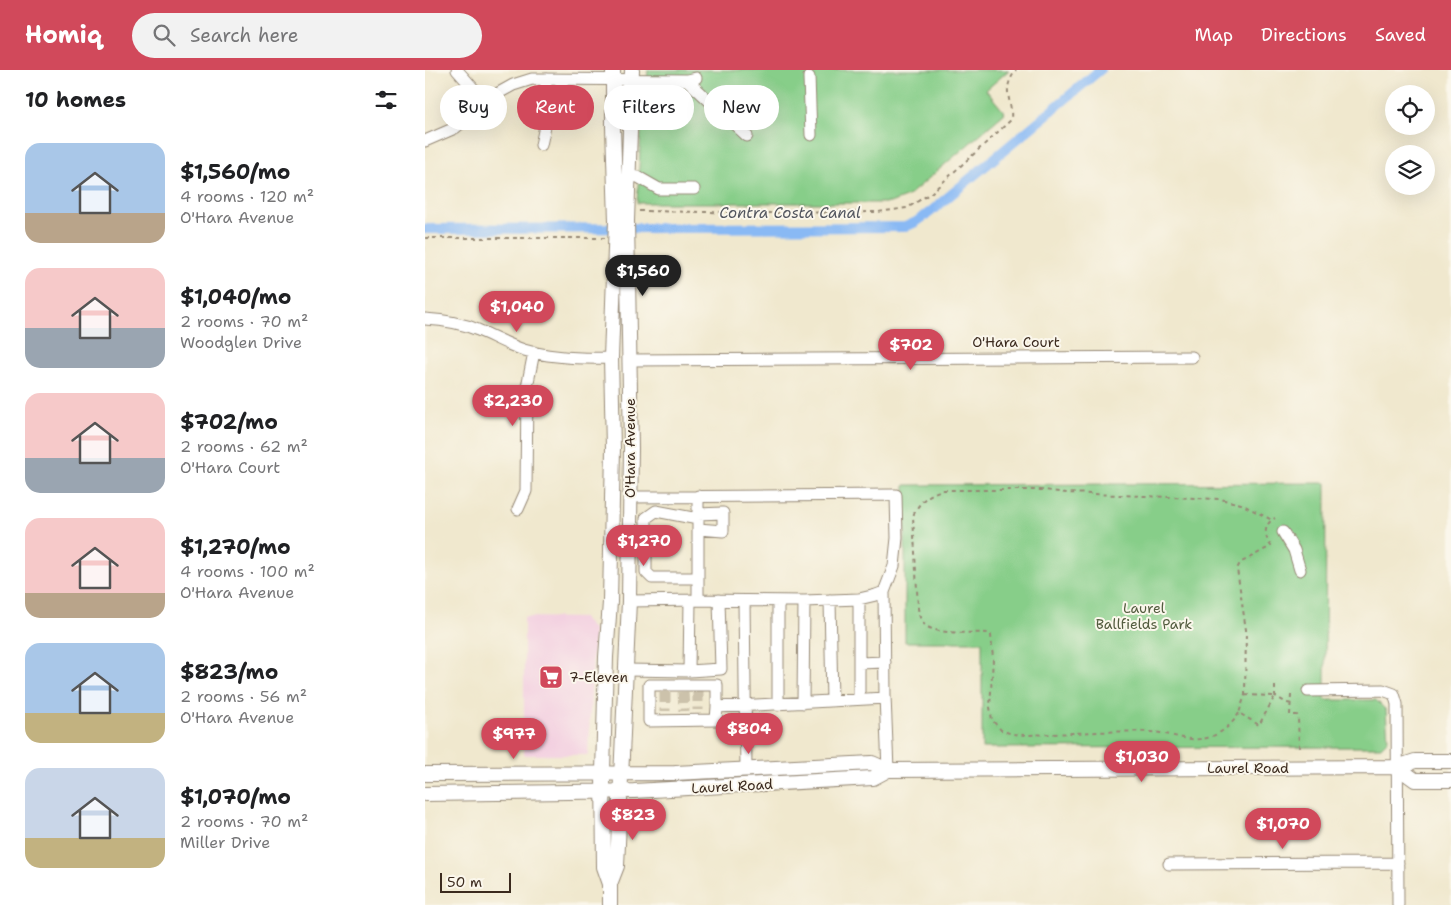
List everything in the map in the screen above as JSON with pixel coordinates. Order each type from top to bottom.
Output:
[{"type":"main road","name":"O'Hara Avenue","points":[[610,884],[617,866],[622,772],[629,601],[630,497],[630,360],[612,75]]},
{"type":"main road","name":"O'Hara Avenue","points":[[611,905],[610,884],[604,867],[603,773],[612,496],[611,358],[621,227],[628,176],[632,75]]},
{"type":"main road","name":"Laurel Road","points":[[425,774],[675,773],[872,763],[888,770],[1397,767],[1415,761],[1451,761]]},
{"type":"main road","points":[[1397,767],[1415,780],[1451,780]]},
{"type":"main road","name":"Laurel Road","points":[[425,794],[603,792],[873,778],[888,770]]},
{"type":"street","points":[[457,70],[470,85]]},
{"type":"street","points":[[507,88],[532,79],[612,75],[662,75],[692,79],[747,136]]},
{"type":"street","points":[[809,77],[811,135]]},
{"type":"street","points":[[541,145],[545,126],[546,79]]},
{"type":"street","points":[[425,141],[450,130]]},
{"type":"street","points":[[628,176],[638,177],[659,189],[694,189]]},
{"type":"street","points":[[425,319],[475,329],[521,349],[534,352],[559,357],[611,358]]},
{"type":"street","points":[[518,509],[526,491],[527,387],[534,352]]},
{"type":"street","name":"O'Hara Court","points":[[630,360],[1192,357]]},
{"type":"street","points":[[630,497],[896,495],[897,538],[893,566],[884,592],[888,770]]},
{"type":"street","points":[[683,688],[698,578],[699,496]]},
{"type":"street","points":[[698,521],[656,511],[646,518],[646,572],[652,578],[698,578]]},
{"type":"street","points":[[1283,532],[1294,550],[1300,570]]},
{"type":"street","points":[[629,601],[804,601],[859,599],[884,592]]},
{"type":"street","points":[[859,599],[859,699]]},
{"type":"street","points":[[626,670],[686,671],[721,669],[719,600]]},
{"type":"street","points":[[830,600],[832,701]]},
{"type":"street","points":[[744,601],[746,769]]},
{"type":"street","points":[[779,601],[779,705]]},
{"type":"street","points":[[803,703],[804,601]]},
{"type":"street","points":[[859,663],[885,662]]},
{"type":"street","points":[[649,685],[665,688],[683,688],[717,685],[716,720],[698,715],[665,716],[649,720],[649,685]]},
{"type":"street","points":[[1308,690],[1383,690],[1394,694],[1397,704],[1398,905]]},
{"type":"street","points":[[717,707],[779,705],[885,698],[885,696]]},
{"type":"street","points":[[1169,864],[1397,863]]},
{"type":"path","points":[[425,238],[621,227],[670,213],[878,212],[907,208],[931,193],[1011,120],[1012,110],[1007,96],[1008,83],[1016,70]]},
{"type":"path","points":[[1272,520],[1241,504],[1220,499],[1086,494],[1044,490],[942,490],[931,494],[923,500],[913,516],[920,619],[926,626],[937,630],[988,633],[991,635],[993,659],[990,708],[992,720],[1001,730],[1012,734],[1025,735],[1107,731],[1150,732],[1199,739],[1216,735],[1235,720],[1245,695],[1246,641],[1237,569],[1240,564],[1271,546],[1265,534],[1266,528],[1275,518]]},
{"type":"path","points":[[1238,583],[1242,582]]},
{"type":"path","points":[[1243,612],[1248,611]]},
{"type":"path","points":[[1246,641],[1251,641]]},
{"type":"path","points":[[1239,712],[1259,725],[1275,696],[1275,686]]},
{"type":"path","points":[[1245,695],[1275,696],[1292,704]]},
{"type":"path","points":[[1291,695],[1290,715],[1297,715],[1298,717],[1299,749]]},
{"type":"shaded area","points":[[524,617],[583,618],[594,631],[588,755],[524,755]]},
{"type":"green space","points":[[648,70],[1009,70],[986,90],[1005,113],[908,196],[890,203],[637,203],[641,130],[694,130],[694,85],[647,85]]},
{"type":"green space","name":"Laurel Ballfields Park","points":[[1326,483],[1325,700],[1376,700],[1386,710],[1388,740],[1381,747],[982,748],[982,642],[905,642],[905,485]]},
{"type":"waterway","name":"Contra Costa Canal","points":[[425,229],[905,227],[929,213],[1100,70]]},
{"type":"tunnel","points":[[698,691],[698,710]]},
{"type":"tunnel","points":[[665,692],[665,711]]},
{"type":"tunnel","points":[[683,692],[684,711]]},
{"type":"place","name":"7-Eleven","points":[[551,677]]}]
